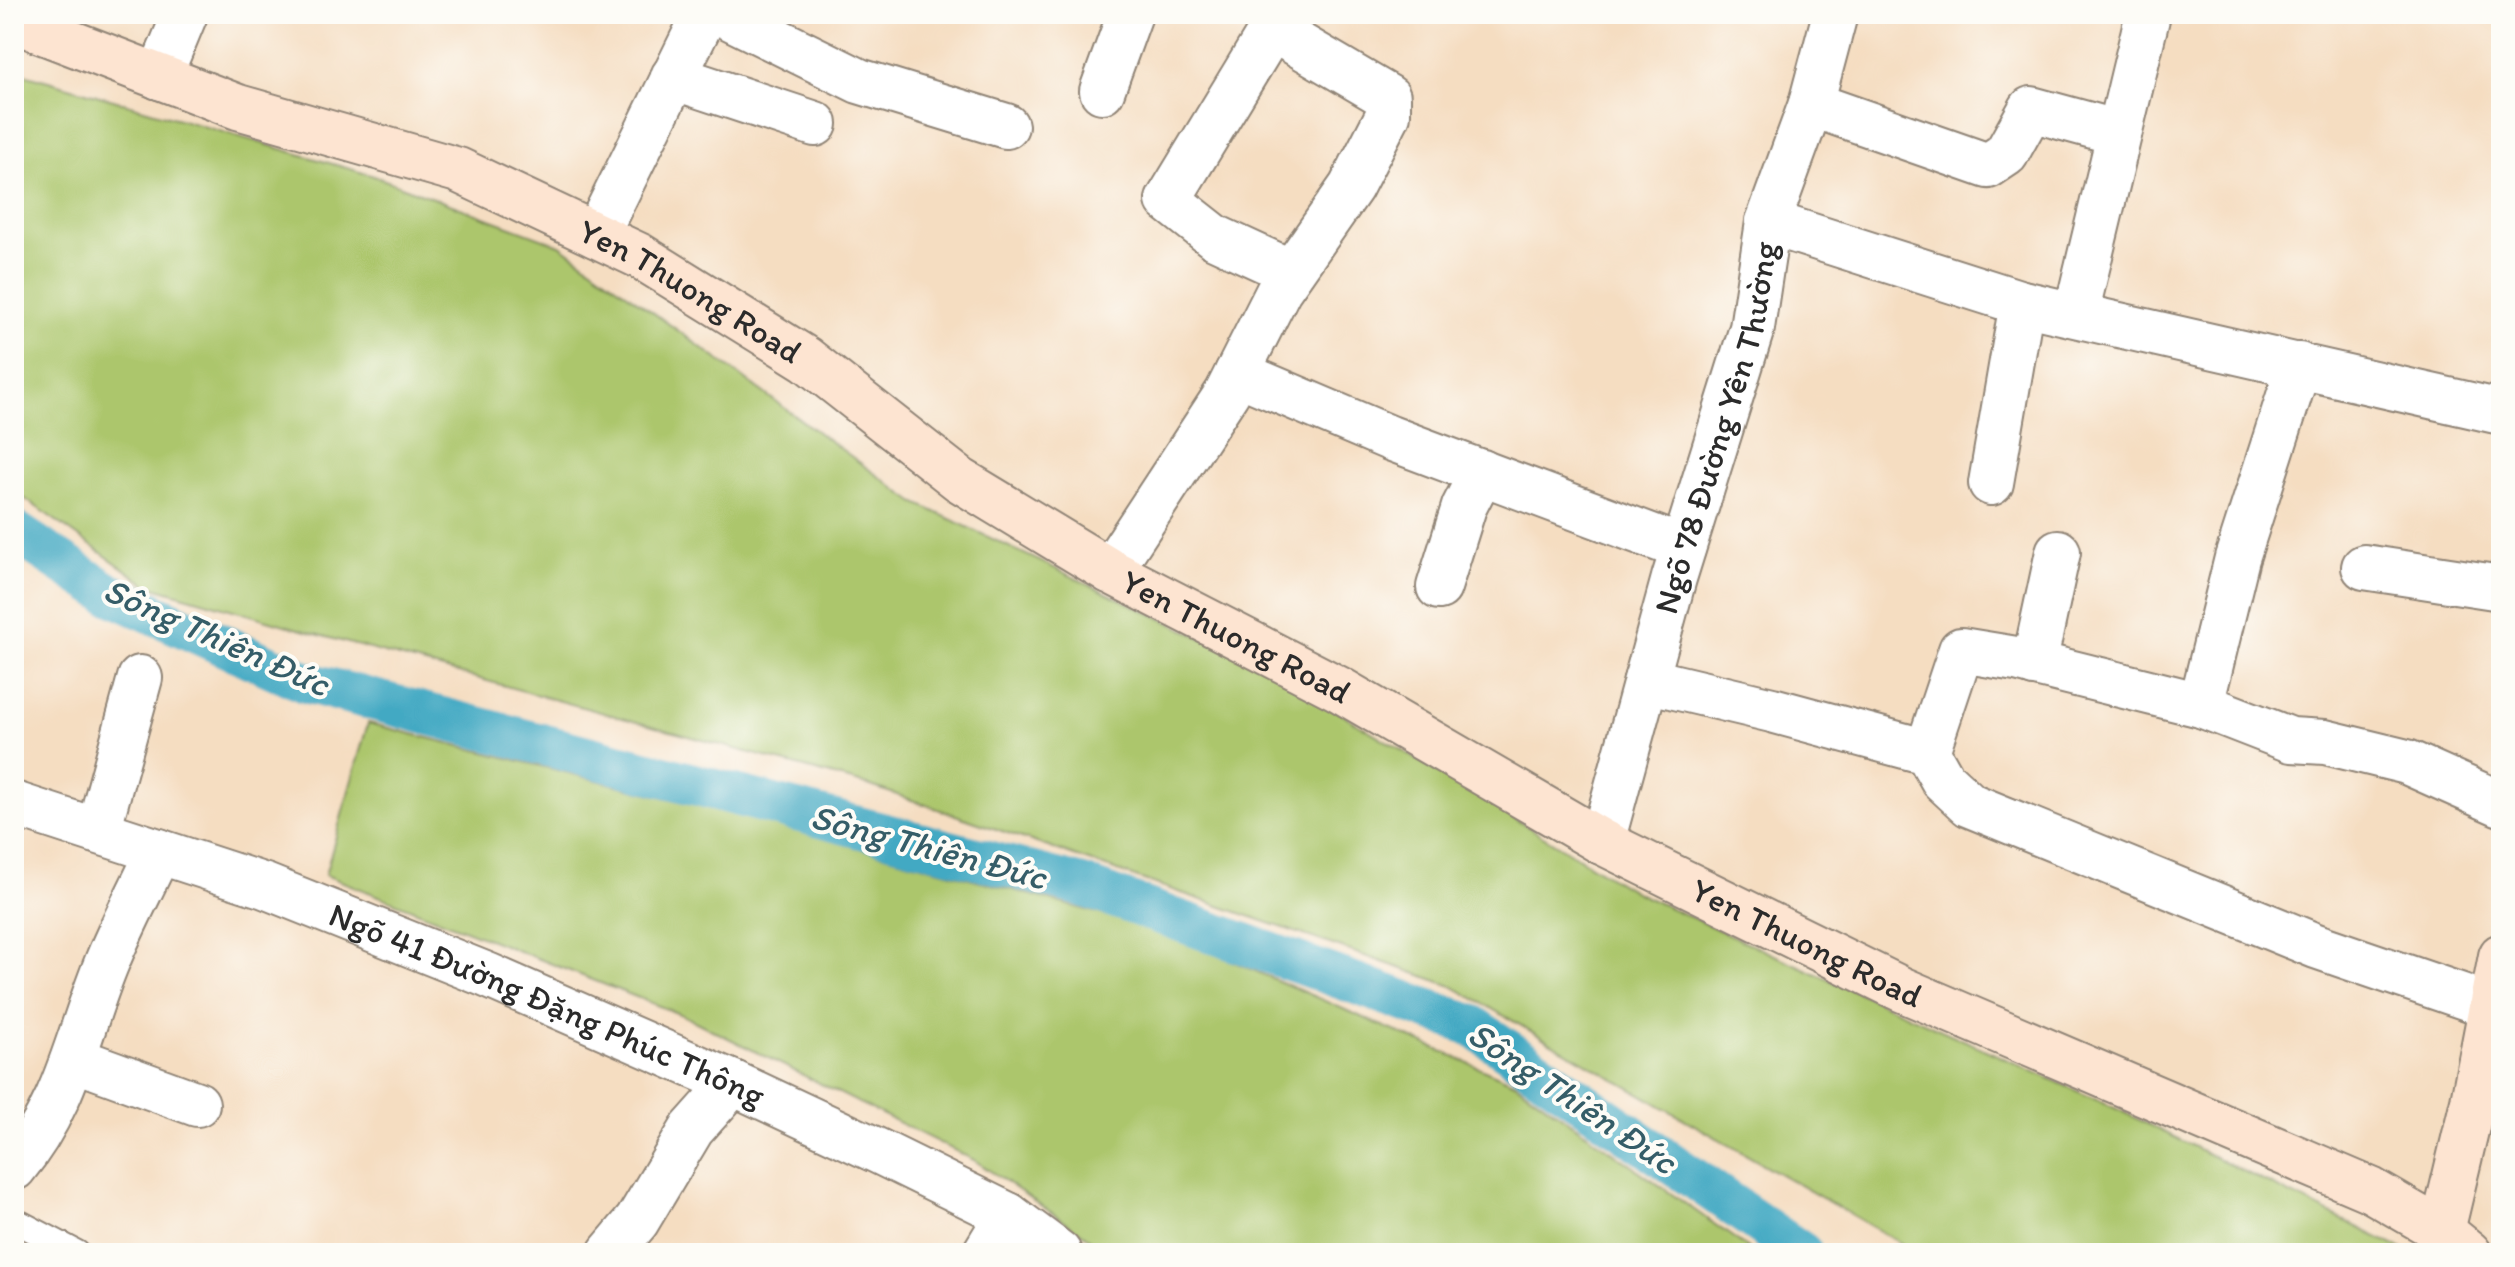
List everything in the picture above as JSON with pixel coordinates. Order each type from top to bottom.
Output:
[{"type":"main road","name":"Yen Thuong Road","points":[[14,18],[238,107],[458,170],[640,256],[806,359],[960,480],[1110,571],[1339,689],[1602,842],[1901,989],[2371,1190],[2456,1242]]},
{"type":"main road","points":[[2456,1242],[2473,1101],[2501,956]]},
{"type":"street","points":[[159,77],[185,14]]},
{"type":"street","points":[[596,235],[705,14]]},
{"type":"street","points":[[723,14],[859,81],[1006,126]]},
{"type":"street","points":[[1102,91],[1130,14]]},
{"type":"street","name":"Ngõ 78 Đường Yên Thường","points":[[1602,842],[1683,548],[1752,328],[1768,222],[1811,104],[1835,14]]},
{"type":"street","points":[[2076,314],[2148,14]]},
{"type":"street","points":[[1110,571],[1227,393],[1279,290],[1351,187],[1388,115],[1388,97],[1276,21],[1168,200],[1215,237],[1291,272]]},
{"type":"street","points":[[673,77],[815,124]]},
{"type":"street","points":[[1811,104],[1988,166],[2006,154],[2031,109],[2119,133]]},
{"type":"street","points":[[1768,222],[2022,303],[2501,412]]},
{"type":"street","points":[[1991,483],[2022,303]]},
{"type":"street","points":[[2201,705],[2237,558],[2299,365]]},
{"type":"street","points":[[1237,373],[1390,438],[1683,548]]},
{"type":"street","points":[[1439,587],[1464,507],[1482,472]]},
{"type":"street","points":[[2034,664],[2058,552]]},
{"type":"street","points":[[2364,567],[2501,588]]},
{"type":"street","points":[[1927,752],[1961,650],[2034,664],[2201,705],[2291,740],[2325,742],[2407,762],[2501,804]]},
{"type":"street","points":[[98,831],[140,678]]},
{"type":"street","points":[[1646,680],[1927,752],[1943,780],[1970,805],[2316,946],[2491,1006]]},
{"type":"street","name":"Ngõ 41 Đường Đặng Phúc Thông","points":[[14,804],[265,886],[487,975],[733,1083],[1008,1215],[1059,1253]]},
{"type":"street","points":[[14,1168],[61,1092],[106,963],[159,851]]},
{"type":"street","points":[[74,1059],[197,1104]]},
{"type":"street","points":[[610,1253],[637,1221],[692,1129],[733,1083]]},
{"type":"street","points":[[985,1253],[1008,1215]]},
{"type":"lane","points":[[14,1220],[77,1253]]},
{"type":"green space","points":[[14,71],[374,176],[560,245],[914,502],[1266,668],[1637,893],[2119,1110],[2410,1253],[1918,1253],[1452,986],[871,786],[147,585],[14,491]]},
{"type":"green space","points":[[368,723],[756,820],[1160,930],[1515,1083],[1755,1253],[1111,1253],[974,1160],[682,1015],[325,875]]},
{"type":"waterway","name":"Sông Thiên Đức","points":[[14,531],[108,593],[305,682],[1083,886],[1471,1025],[1802,1253]]}]
